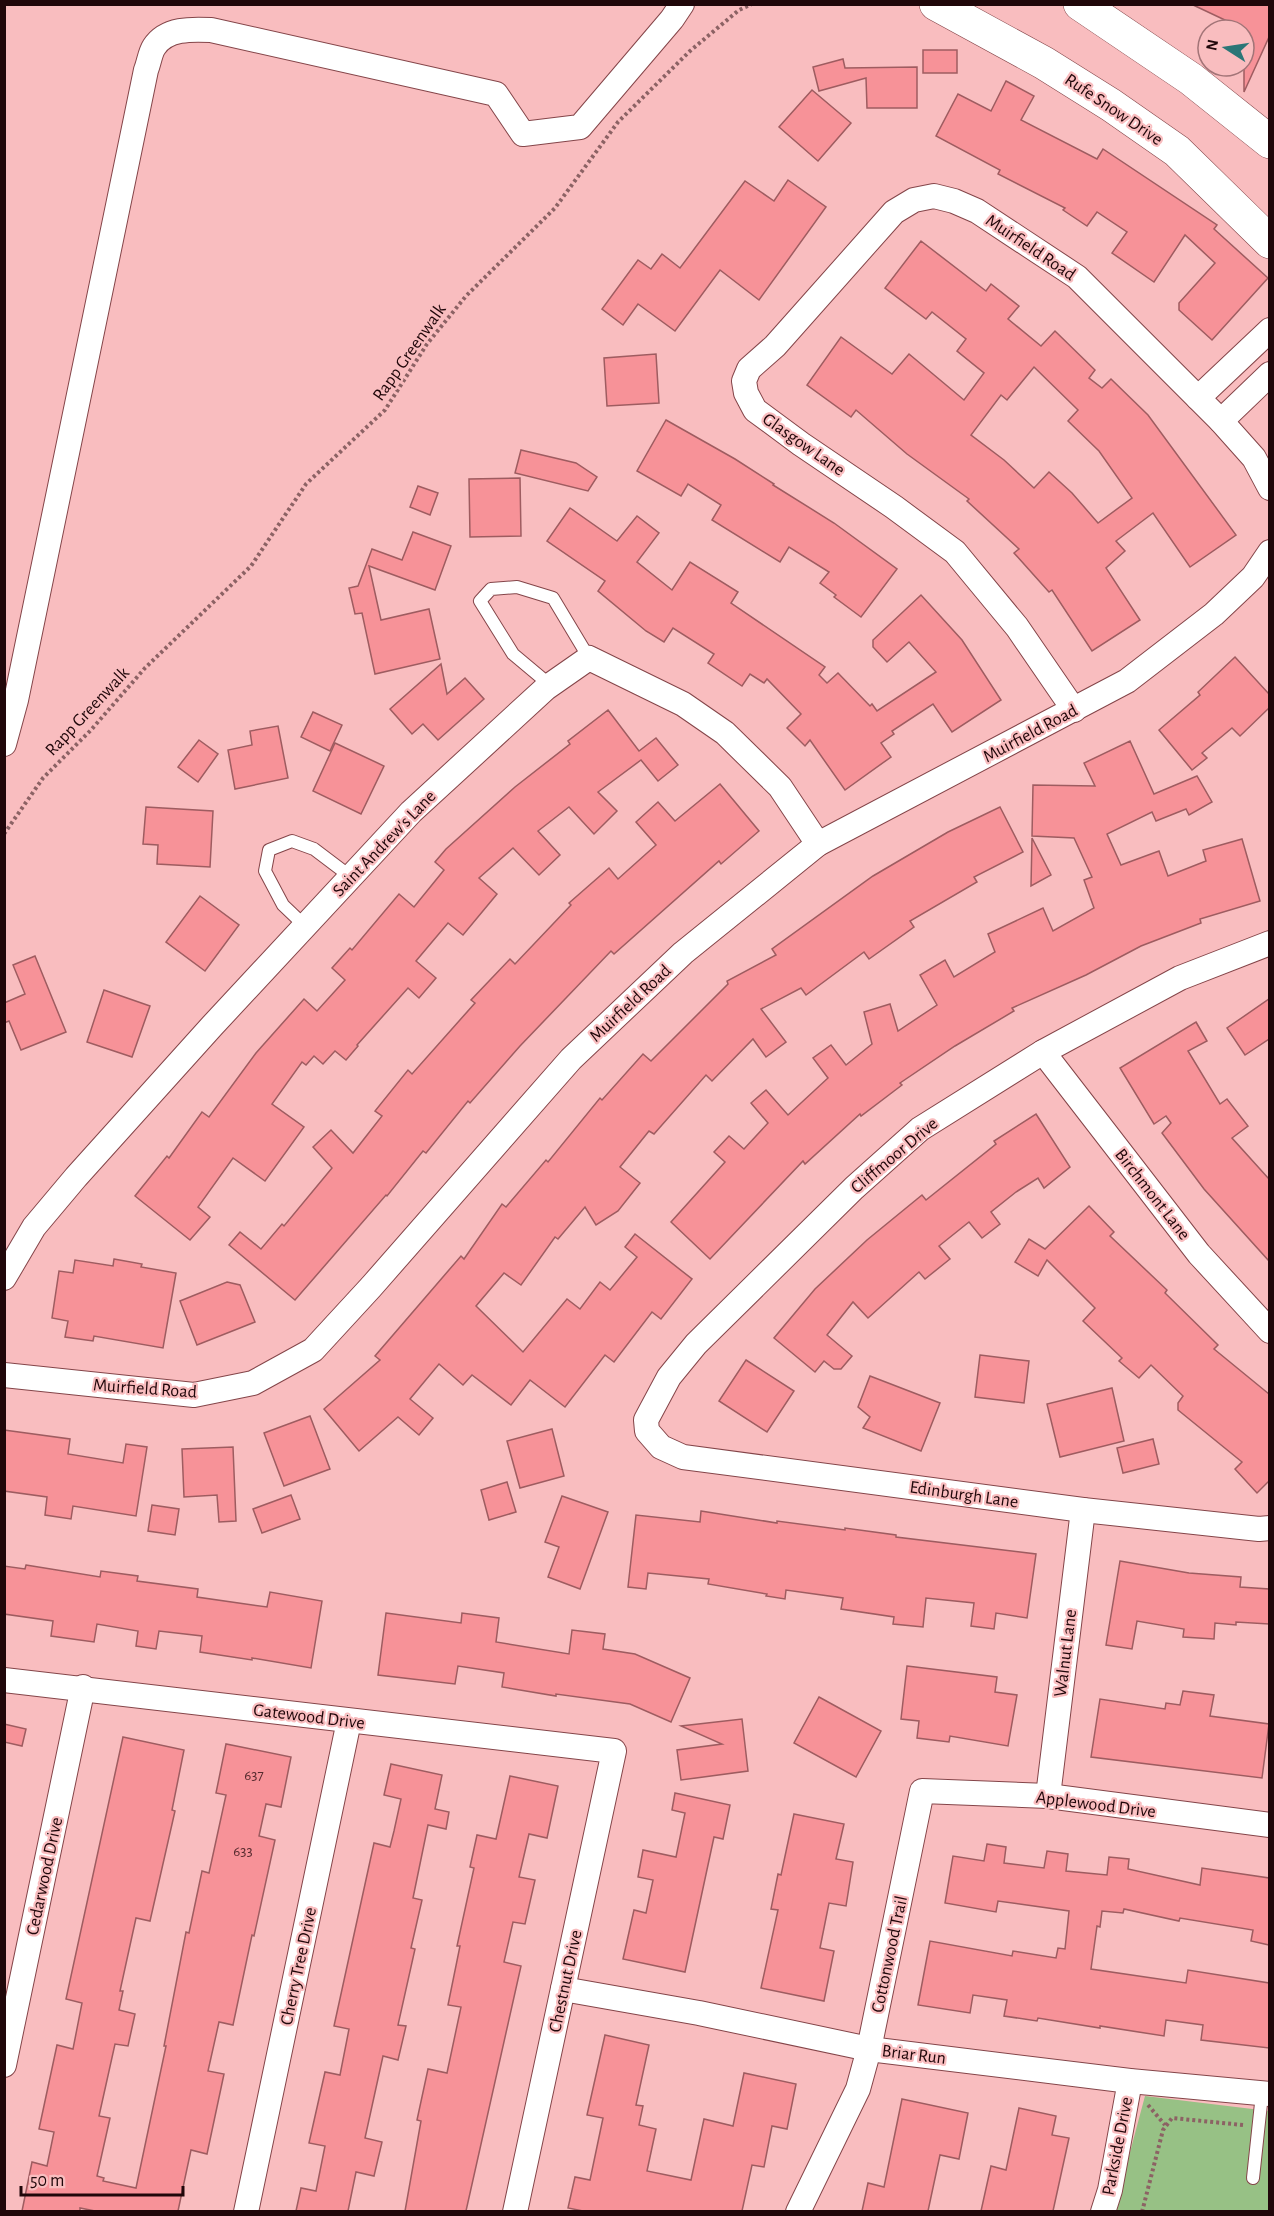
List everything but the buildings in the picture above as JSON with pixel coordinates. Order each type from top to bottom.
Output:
[{"type":"main road","name":"Rufe Snow Drive","points":[[936,4],[1044,63],[1111,105],[1177,151],[1269,243]]},
{"type":"main road","points":[[1080,4],[1191,79],[1269,142]]},
{"type":"street","points":[[4,744],[16,700],[146,70],[154,47],[166,36],[186,29],[211,30],[496,94],[523,134],[580,127],[672,20],[682,4]]},
{"type":"street","name":"Glasgow Lane","points":[[954,201],[934,196],[914,200],[894,212],[776,346],[749,369],[744,381],[746,393],[755,410],[955,552],[1017,627],[1074,710]]},
{"type":"street","name":"Muirfield Road","points":[[954,201],[977,211],[1077,277],[1221,421],[1254,459],[1269,488]]},
{"type":"street","points":[[1198,398],[1269,330]]},
{"type":"street","points":[[1221,421],[1269,374]]},
{"type":"street","name":"Muirfield Road","points":[[4,1375],[194,1395],[253,1383],[313,1350],[572,1059],[683,953],[818,844],[1127,681],[1214,614],[1253,577],[1269,552]]},
{"type":"street","points":[[589,658],[683,704],[725,733],[780,787],[818,844]]},
{"type":"street","name":"Saint Andrew's Lane","points":[[4,1278],[34,1227],[76,1177],[411,812],[550,685],[589,658]]},
{"type":"street","name":"Cliffmoor Drive","points":[[661,1447],[647,1431],[646,1420],[669,1377],[696,1344],[854,1188],[920,1129],[1043,1052],[1180,978],[1269,943]]},
{"type":"street","name":"Birchmont Lane","points":[[1043,1052],[1199,1254],[1269,1331]]},
{"type":"street","name":"Edinburgh Lane","points":[[661,1447],[683,1457],[1083,1510],[1259,1529],[1269,1528]]},
{"type":"street","name":"Walnut Lane","points":[[1048,1796],[1083,1510]]},
{"type":"street","name":"Gatewood Drive","points":[[4,1680],[83,1687],[349,1721],[614,1751]]},
{"type":"street","name":"Cedarwood Drive","points":[[4,2065],[83,1687]]},
{"type":"street","name":"Cherry Tree Drive","points":[[246,2211],[349,1721]]},
{"type":"street","name":"Chestnut Drive","points":[[515,2211],[614,1751]]},
{"type":"street","name":"Applewood Drive","points":[[922,1791],[1048,1796],[1269,1825]]},
{"type":"street","name":"Cottonwood Trail","points":[[798,2211],[858,2089],[869,2049],[922,1791]]},
{"type":"street","name":"Briar Run","points":[[563,1989],[699,2013],[869,2049],[1130,2081],[1266,2094]]},
{"type":"street","name":"Parkside Drive","points":[[1103,2211],[1110,2190],[1130,2081]]},
{"type":"lane","points":[[550,685],[513,654],[480,601],[491,589],[517,587],[553,598],[589,658]]},
{"type":"lane","points":[[305,926],[283,905],[265,871],[269,850],[292,841],[314,849],[351,877]]},
{"type":"lane","points":[[1252,2178],[1258,2127],[1266,2094]]},
{"type":"path","name":"Rapp Greenwalk","points":[[4,834],[43,778],[91,730],[145,668],[251,566],[306,484],[385,410],[427,344],[466,296],[555,208],[618,122],[690,51],[739,10],[752,4]]},
{"type":"path","points":[[1148,2104],[1165,2124]]},
{"type":"path","points":[[1142,2211],[1165,2124],[1172,2118],[1258,2127]]},
{"type":"green space","points":[[1145,2096],[1269,2111],[1269,2211],[1114,2212]]}]
